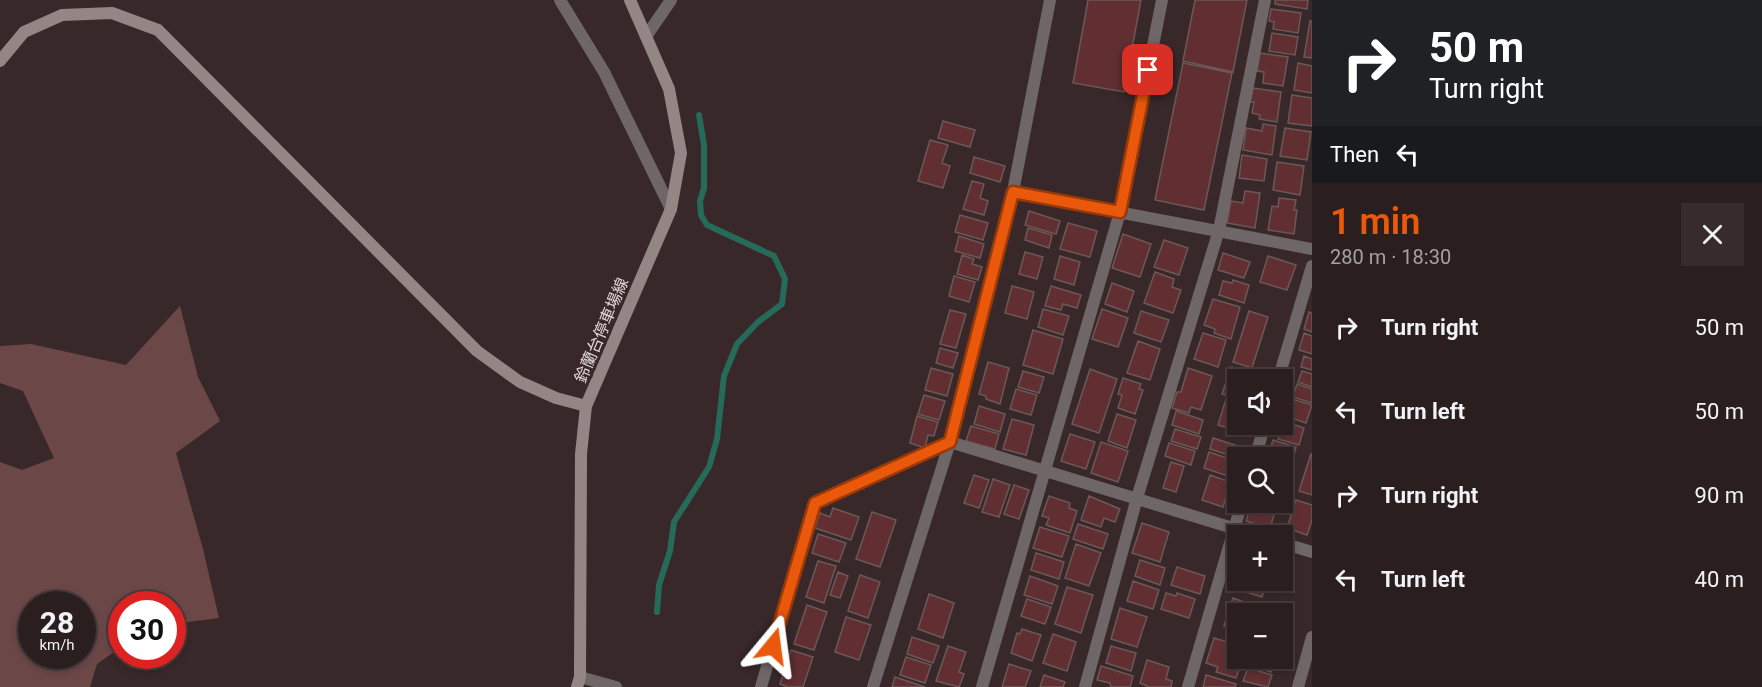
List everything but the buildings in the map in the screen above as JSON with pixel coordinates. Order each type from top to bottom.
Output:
[{"type":"street","points":[[560,0],[604,72],[671,209]]},
{"type":"street","name":"鈴蘭台停車場線","points":[[578,682],[581,454],[586,406],[671,209],[681,153],[669,89],[647,34],[630,0]]},
{"type":"street","points":[[647,34],[670,0]]},
{"type":"street","points":[[873,687],[950,442],[1013,192],[1050,0]]},
{"type":"street","points":[[982,687],[1120,212],[1162,0]]},
{"type":"street","points":[[1085,687],[1137,498],[1219,230],[1265,0]]},
{"type":"street","points":[[0,61],[24,32],[62,15],[112,13],[158,30],[477,351],[520,382],[556,398],[586,406]]},
{"type":"street","points":[[1013,192],[1312,249]]},
{"type":"street","points":[[1281,369],[1312,266]]},
{"type":"street","points":[[761,687],[815,503],[950,442],[1227,526]]},
{"type":"street","points":[[1293,546],[1312,552]]},
{"type":"street","points":[[1188,687],[1227,552]]},
{"type":"street","points":[[1298,687],[1312,637]]},
{"type":"street","points":[[578,682],[616,687]]},
{"type":"shaded area","points":[[180,306],[198,377],[220,421],[176,453],[203,549],[219,618],[186,622],[186,591],[108,591],[108,656],[96,667],[96,591],[18,591],[18,669],[95,669],[90,687],[0,687],[0,462],[22,470],[54,458],[23,391],[0,383],[0,346],[31,344],[126,365]]},
{"type":"waterway","points":[[657,612],[659,585],[670,551],[674,522],[709,467],[717,439],[724,376],[737,344],[758,322],[782,304],[785,279],[774,256],[707,225],[701,215],[700,201],[704,188],[704,145],[699,115]]},
{"type":"route","points":[[773,646],[815,503],[950,442],[1013,192],[1120,212],[1148,70]]}]
